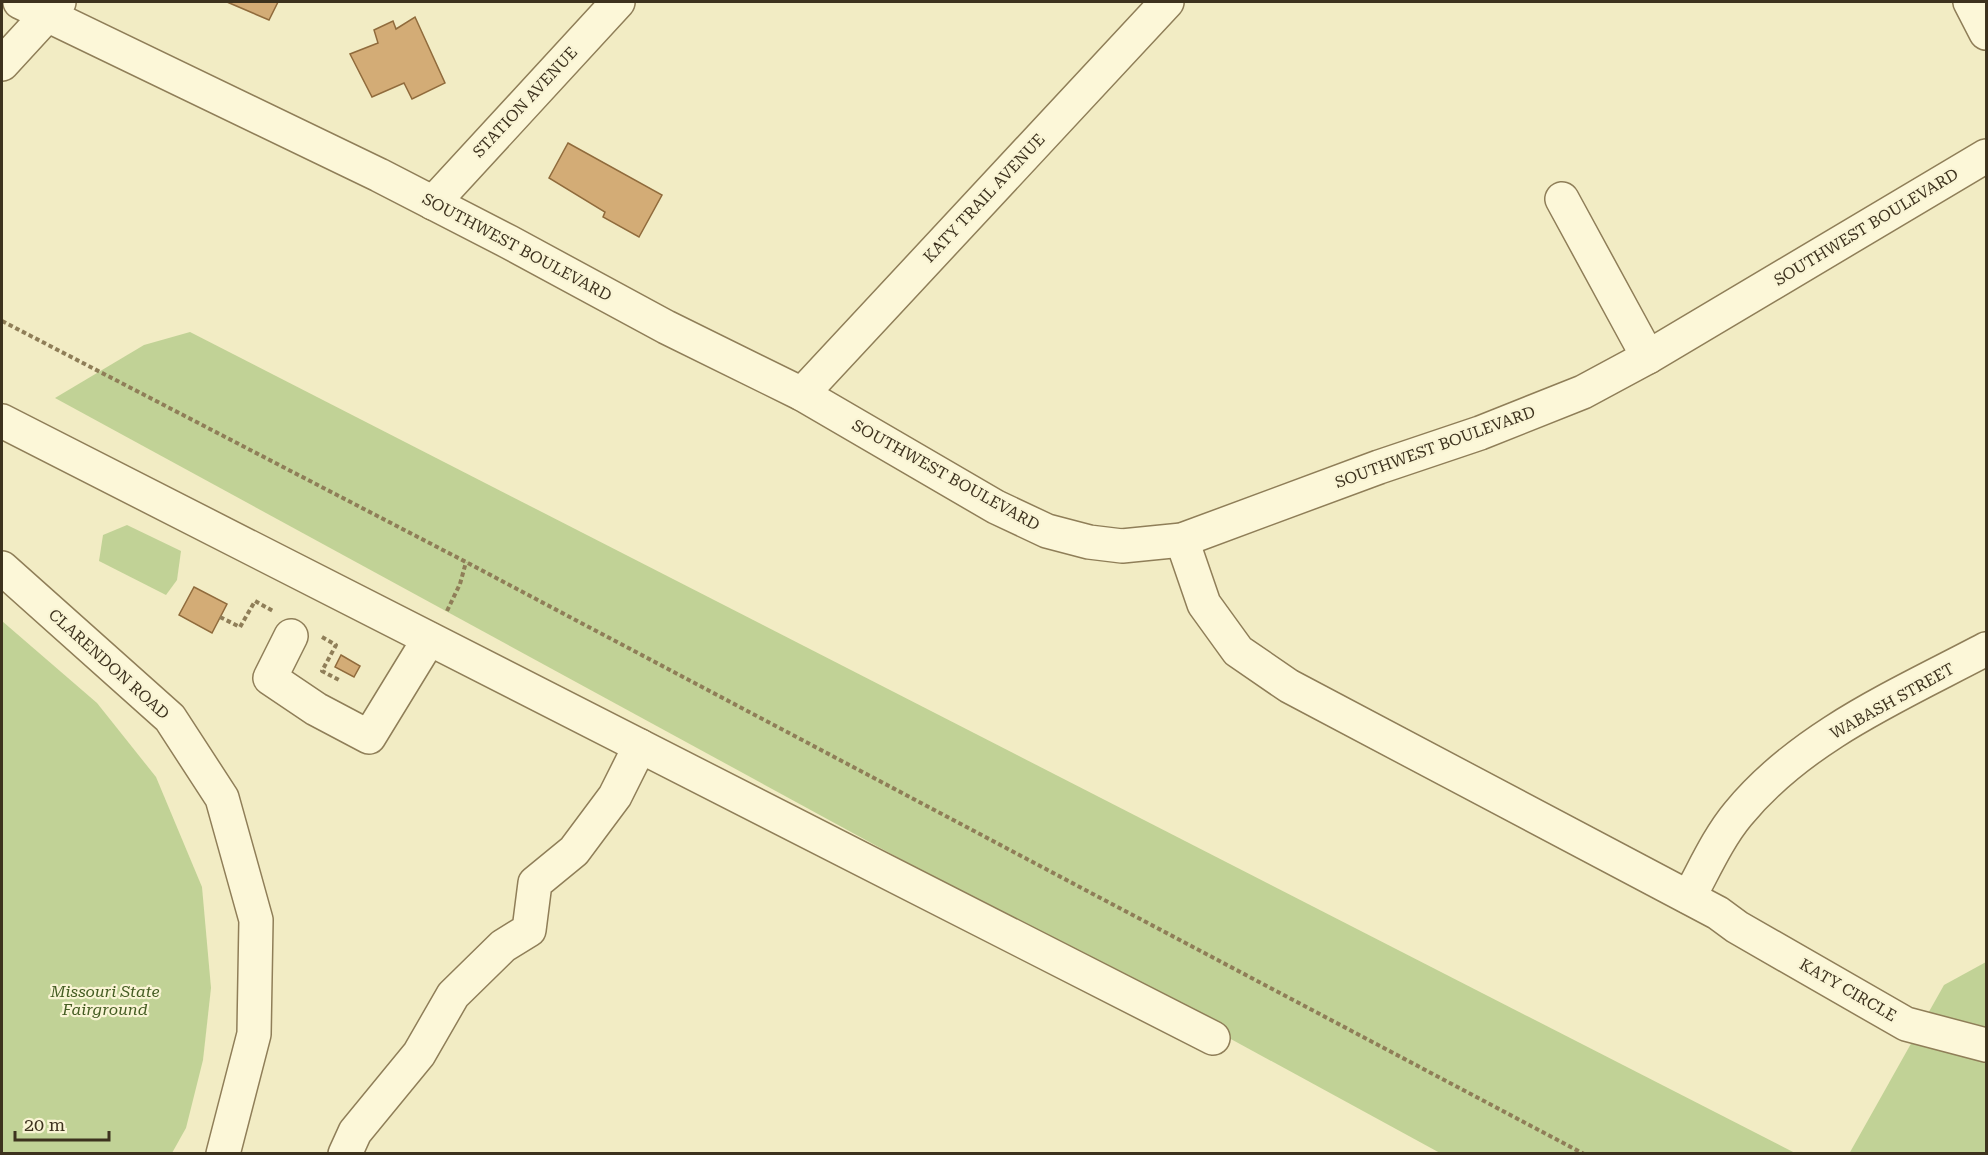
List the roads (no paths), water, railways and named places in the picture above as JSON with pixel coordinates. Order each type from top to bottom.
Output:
[{"type":"street","name":"STATION AVENUE","points":[[433,202],[618,2]]},
{"type":"street","name":"KATY TRAIL AVENUE","points":[[802,394],[1167,2]]},
{"type":"street","points":[[1970,2],[1986,33]]},
{"type":"street","name":"SOUTHWEST BOULEVARD","points":[[42,6],[433,202],[666,327],[802,394],[996,507],[1047,531],[1089,542],[1122,546],[1182,540],[1490,429],[1583,392],[1648,357],[1986,156]]},
{"type":"street","points":[[2,64],[42,6]]},
{"type":"street","points":[[1562,199],[1648,357]]},
{"type":"street","points":[[2,421],[1213,1038]]},
{"type":"street","name":"KATY CIRCLE","points":[[1182,540],[1204,604],[1238,651],[1288,686],[1689,897],[1906,1024],[1986,1045]]},
{"type":"street","name":"CLARENDON ROAD","points":[[2,568],[170,718],[222,798],[256,920],[254,1034],[223,1154]]},
{"type":"street","points":[[291,636],[270,678],[316,709],[369,737],[429,639]]},
{"type":"street","name":"WABASH STREET","points":[[1689,897],[1737,815],[1784,767],[1844,724],[1986,649]]},
{"type":"street","points":[[345,1154],[355,1132],[419,1054],[453,995],[503,946],[529,930],[535,883],[581,842],[615,796],[640,746]]},
{"type":"park label","name":"Missouri State Fairground","points":[[105,1000]]}]
